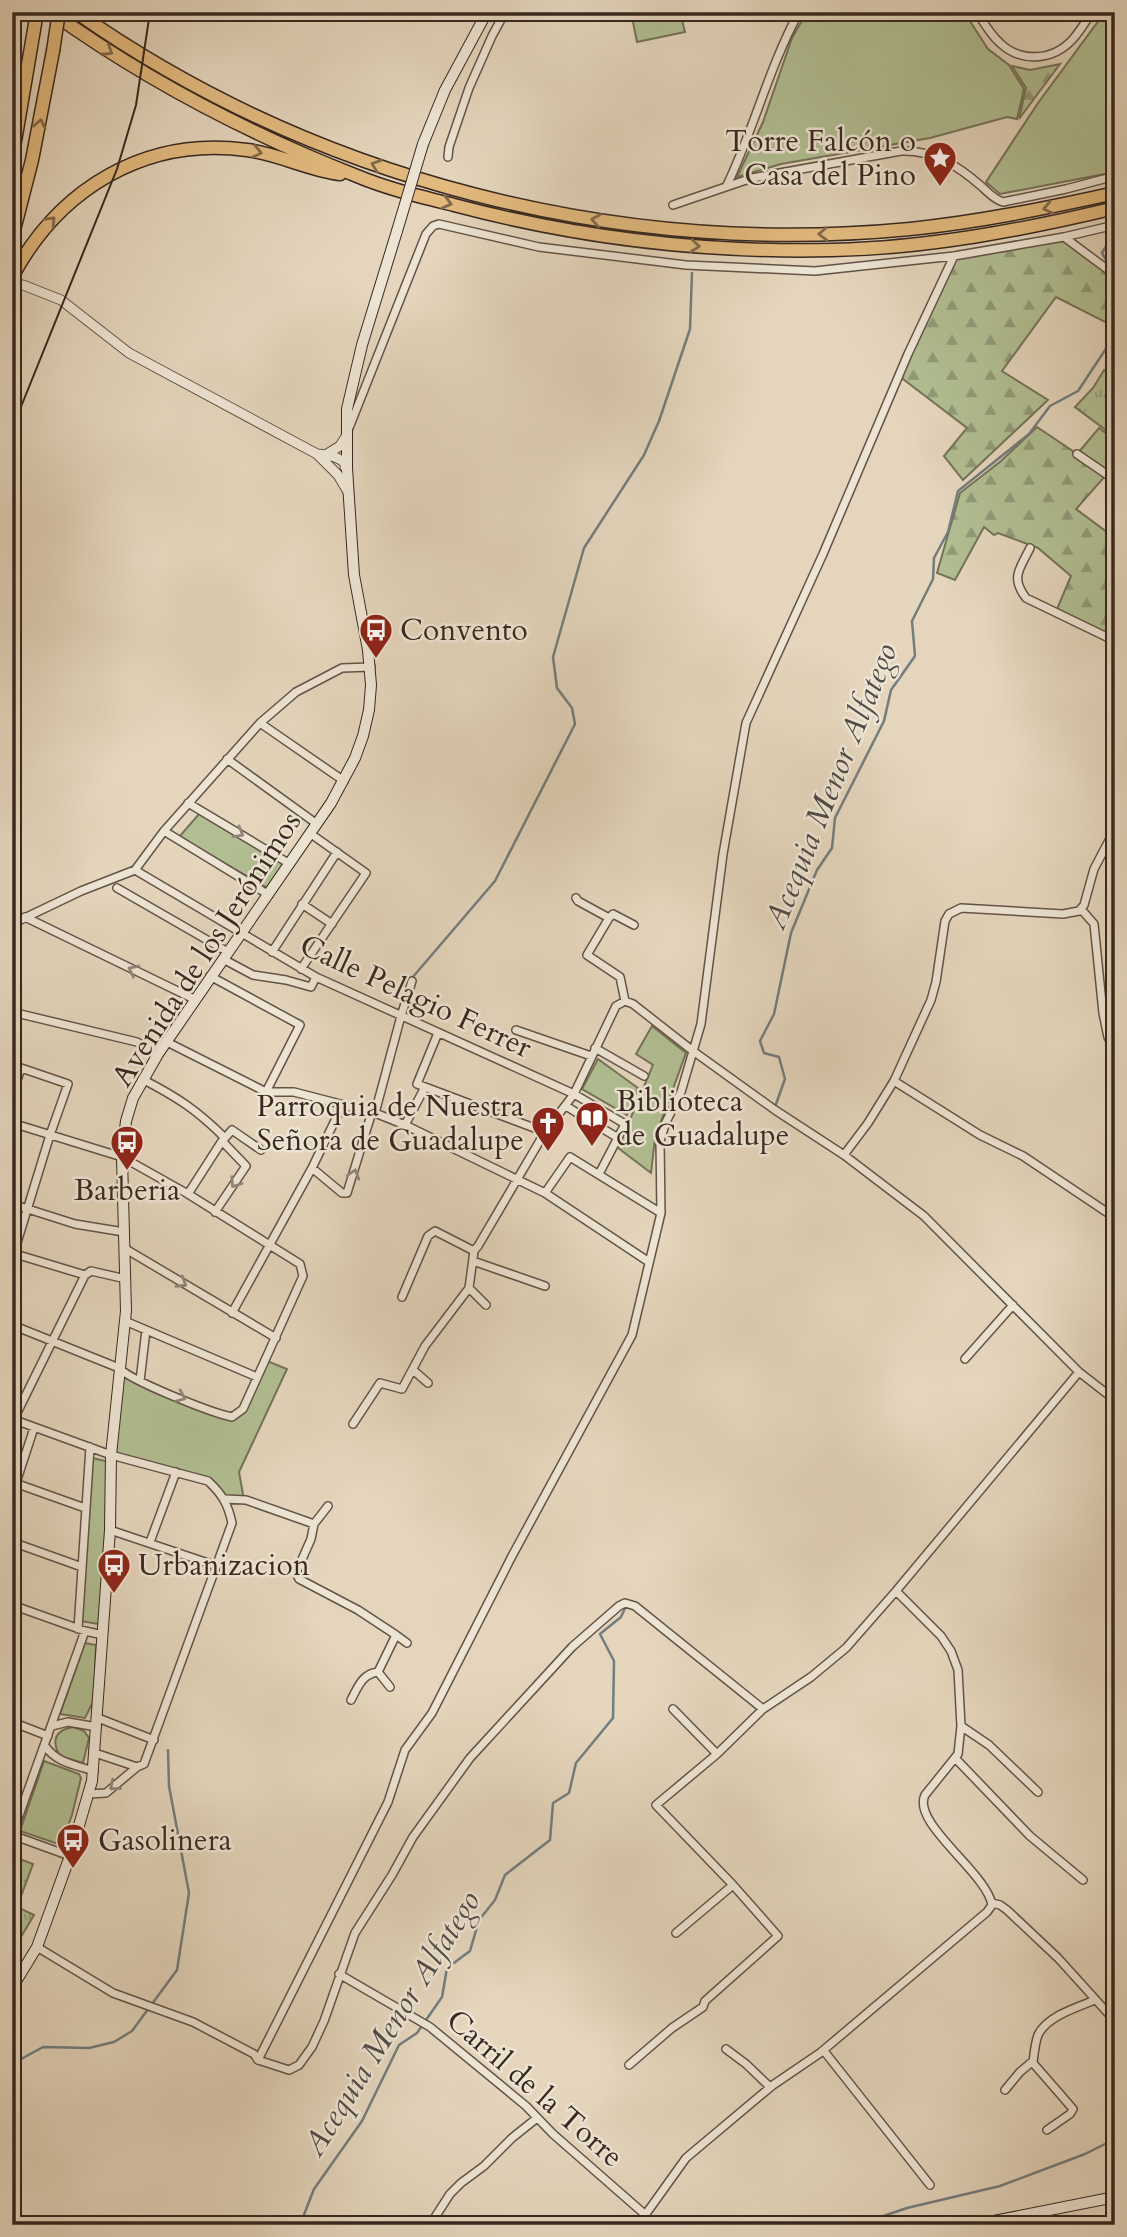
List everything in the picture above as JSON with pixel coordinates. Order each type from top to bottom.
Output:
[{"type":"highway","points":[[12,159],[37,12]]},
{"type":"highway","points":[[51,12],[116,56],[201,106],[358,177],[481,212],[596,236],[675,245],[835,250],[952,239],[1031,227],[1115,208]]},
{"type":"highway","points":[[12,238],[32,160],[59,12]]},
{"type":"highway","points":[[78,14],[162,68],[292,133],[432,184],[557,214],[666,229],[728,234],[821,235],[949,225],[1027,212],[1115,192]]},
{"type":"highway","points":[[18,281],[43,230],[64,207],[110,174],[152,157],[198,148],[248,150],[322,172],[358,177]]},
{"type":"main road","name":"Avenida de los Jerónimos","points":[[12,1988],[37,1947],[70,1856],[94,1771],[110,1531],[111,1455],[125,1321],[122,1157],[126,1121],[142,1079],[194,999],[311,834],[344,781],[359,747],[369,710],[371,667],[354,575],[347,465],[347,409],[354,373],[423,144],[445,90],[487,12]]},
{"type":"main road","points":[[954,2225],[994,2221],[1115,2197]]},
{"type":"street","points":[[448,157],[469,88],[505,12]]},
{"type":"street","points":[[727,185],[746,147],[785,39],[799,12]]},
{"type":"street","points":[[977,12],[994,37],[1007,49],[1034,57],[1050,55],[1064,47],[1073,40],[1092,12]]},
{"type":"street","points":[[673,205],[752,178],[901,151],[924,152],[946,161],[1003,202],[1115,176]]},
{"type":"street","points":[[322,454],[340,446],[347,435],[426,234],[439,224],[539,247],[686,265],[815,271],[954,256],[1064,237],[1115,225]]},
{"type":"street","points":[[1064,237],[1115,275]]},
{"type":"street","points":[[258,2060],[388,1802],[405,1750],[432,1713],[512,1556],[632,1335],[661,1213],[660,1141],[681,1092],[701,1024],[723,854],[746,723],[823,554],[908,354],[954,256]]},
{"type":"street","points":[[18,281],[61,300],[83,314],[129,353],[322,454],[340,459],[347,465],[339,470],[332,468]]},
{"type":"street","points":[[322,454],[349,493]]},
{"type":"street","points":[[1077,454],[1115,480]]},
{"type":"street","points":[[1030,548],[1016,579],[1026,598],[1115,641]]},
{"type":"street","points":[[12,924],[135,870],[163,831],[227,759],[260,723],[296,692],[342,668],[371,667]]},
{"type":"street","points":[[260,723],[344,781]]},
{"type":"street","points":[[227,759],[240,771],[317,824]]},
{"type":"street","points":[[188,803],[290,864]]},
{"type":"street","points":[[844,1155],[894,1081],[931,1000],[945,921],[949,914],[961,908],[1074,913],[1081,909],[1094,869],[1112,844],[1115,830]]},
{"type":"street","points":[[163,831],[269,895]]},
{"type":"street","points":[[301,969],[366,873],[311,834]]},
{"type":"street","points":[[272,953],[337,852]]},
{"type":"street","name":"Calle Pelagio Ferrer","points":[[135,870],[316,977],[573,1094],[625,1124],[618,1138]]},
{"type":"street","points":[[117,888],[226,955],[253,975],[286,979],[311,987],[316,977]]},
{"type":"street","points":[[576,898],[609,918]]},
{"type":"street","points":[[302,904],[332,925]]},
{"type":"street","points":[[1081,909],[1094,924],[1103,1013],[1108,1037],[1115,1052]]},
{"type":"street","points":[[625,1001],[620,976],[586,955],[613,914],[634,925]]},
{"type":"street","points":[[25,917],[194,999]]},
{"type":"street","points":[[210,976],[300,1025],[266,1092]]},
{"type":"street","points":[[312,1168],[342,1193],[347,1193],[374,1113],[412,981]]},
{"type":"street","points":[[353,1424],[380,1383],[402,1389],[425,1346],[468,1288],[474,1251],[509,1197],[517,1178],[545,1132],[573,1094],[616,1006],[625,1001],[633,1004],[778,1112],[844,1155],[925,1216],[1079,1372],[1115,1401]]},
{"type":"street","points":[[13,1011],[136,1042],[158,1054]]},
{"type":"street","points":[[516,1030],[591,1056]]},
{"type":"street","points":[[438,1033],[417,1084],[545,1132]]},
{"type":"street","points":[[167,1042],[266,1092],[294,1092],[374,1113],[405,1125],[545,1192],[649,1262]]},
{"type":"street","points":[[595,1048],[644,1076]]},
{"type":"street","points":[[12,1096],[21,1068],[68,1084],[13,1255],[85,1275]]},
{"type":"street","points":[[142,1079],[181,1099],[202,1115],[246,1166],[215,1212]]},
{"type":"street","points":[[894,1081],[980,1135],[1023,1156],[1114,1217]]},
{"type":"street","points":[[405,1125],[425,1087]]},
{"type":"street","points":[[232,1313],[312,1168],[342,1106]]},
{"type":"street","points":[[566,1106],[618,1138],[598,1174]]},
{"type":"street","points":[[12,1123],[122,1157],[188,1194],[300,1264],[303,1276],[243,1409],[232,1417],[12,1325]]},
{"type":"street","points":[[188,1194],[232,1130],[261,1150]]},
{"type":"street","points":[[545,1192],[570,1157],[661,1213]]},
{"type":"street","points":[[12,1204],[75,1224],[124,1232]]},
{"type":"street","points":[[402,1297],[428,1236],[435,1231],[474,1251]]},
{"type":"street","points":[[124,1248],[276,1338]]},
{"type":"street","points":[[473,1261],[545,1286]]},
{"type":"street","points":[[88,1794],[100,1796],[106,1793],[144,1764],[232,1523],[225,1499],[208,1481],[111,1455],[13,1419],[85,1275],[91,1271],[126,1279]]},
{"type":"street","points":[[468,1288],[486,1305]]},
{"type":"street","points":[[965,1359],[1013,1306]]},
{"type":"street","points":[[125,1321],[257,1377]]},
{"type":"street","points":[[141,1381],[146,1330]]},
{"type":"street","points":[[413,1370],[428,1382]]},
{"type":"street","points":[[629,2065],[672,2028],[703,2007],[705,2001],[778,1937],[733,1885],[656,1805],[717,1754],[763,1709],[835,1658],[896,1591],[1079,1372]]},
{"type":"street","points":[[12,1495],[34,1428]]},
{"type":"street","points":[[70,1856],[12,1835],[52,1726],[82,1630],[82,1567],[90,1447]]},
{"type":"street","points":[[150,1542],[176,1472]]},
{"type":"street","points":[[14,1483],[85,1508]]},
{"type":"street","points":[[225,1499],[246,1500],[314,1524]]},
{"type":"street","points":[[328,1506],[314,1524],[311,1539],[296,1573],[299,1579],[369,1617],[407,1643]]},
{"type":"street","points":[[110,1531],[217,1566]]},
{"type":"street","points":[[12,1542],[82,1567]]},
{"type":"street","points":[[896,1591],[928,1621],[951,1651],[958,1670],[960,1745],[956,1759],[925,1795],[923,1805],[937,1830],[985,1888],[992,1903]]},
{"type":"street","points":[[37,1947],[113,1993],[193,2022],[254,2054],[258,2060],[289,2070],[299,2065],[312,2047],[355,1933],[393,1875],[413,1837],[464,1767],[572,1647],[600,1622],[625,1603],[635,1606],[763,1709]]},
{"type":"street","points":[[12,1605],[103,1635]]},
{"type":"street","points":[[378,1672],[396,1635]]},
{"type":"street","points":[[378,1672],[390,1687]]},
{"type":"street","points":[[351,1700],[363,1678],[378,1672]]},
{"type":"street","points":[[673,1709],[717,1754]]},
{"type":"street","points":[[12,1722],[48,1736]]},
{"type":"street","points":[[52,1726],[68,1722],[97,1723],[154,1740]]},
{"type":"street","points":[[961,1726],[989,1745],[1038,1792]]},
{"type":"street","points":[[45,1746],[62,1761],[94,1771]]},
{"type":"street","points":[[95,1753],[137,1767]]},
{"type":"street","points":[[956,1759],[1030,1836],[1083,1880]]},
{"type":"street","points":[[676,1933],[733,1885]]},
{"type":"street","points":[[992,1903],[1007,1910],[1058,1958],[1115,2021]]},
{"type":"street","points":[[638,2225],[686,2158],[770,2087],[824,2051],[987,1912],[992,1903]]},
{"type":"street","name":"Carril de la Torre","points":[[339,1974],[430,2027],[526,2106],[657,2225]]},
{"type":"street","points":[[1005,2090],[1033,2061],[1039,2034],[1044,2028],[1066,2013],[1095,2000]]},
{"type":"street","points":[[726,2049],[770,2087]]},
{"type":"street","points":[[824,2051],[930,2185]]},
{"type":"street","points":[[1033,2061],[1073,2109],[1047,2130]]},
{"type":"street","points":[[430,2225],[450,2194],[537,2118]]},
{"type":"green space","points":[[657,12],[680,12],[685,32],[637,42],[632,17]]},
{"type":"green space","points":[[807,12],[964,12],[988,49],[1009,65],[1024,89],[1017,119],[1007,117],[930,138],[781,164],[737,177],[763,122],[792,38]]},
{"type":"green space","points":[[1105,12],[1115,12],[1115,172],[1000,194],[986,182],[1038,103]]},
{"type":"green space","points":[[1060,64],[1019,119],[1026,88],[1012,66],[1030,70]]},
{"type":"green space","points":[[1064,237],[1115,276],[1115,313],[1109,324],[1056,297],[1002,371],[1048,400],[963,480],[944,456],[967,428],[899,376],[954,256]]},
{"type":"green space","points":[[1104,370],[1115,380],[1115,437],[1075,407],[1093,388]]},
{"type":"green space","points":[[1037,427],[1107,474],[1076,509],[1115,538],[1115,546],[1110,553],[1115,557],[1115,631],[1111,637],[1057,609],[1071,576],[1038,548],[998,533],[994,535],[984,527],[955,580],[937,573],[960,493],[1001,461]]},
{"type":"green space","points":[[1099,428],[1115,440],[1115,481],[1077,454]]},
{"type":"green space","points":[[199,814],[287,866],[271,890],[179,837]]},
{"type":"green space","points":[[652,1026],[686,1053],[655,1138],[651,1173],[618,1148],[653,1065],[636,1054]]},
{"type":"green space","points":[[598,1059],[638,1088],[627,1115],[582,1089]]},
{"type":"green space","points":[[267,1361],[287,1369],[239,1472],[244,1500],[225,1499],[208,1481],[111,1455],[119,1372],[227,1416],[235,1416]]},
{"type":"green space","points":[[88,1457],[114,1463],[99,1624],[80,1621]]},
{"type":"green space","points":[[85,1643],[96,1645],[94,1700],[85,1718],[60,1714]]},
{"type":"green space","points":[[67,1728],[84,1731],[89,1738],[83,1763],[60,1756],[56,1746],[56,1737]]},
{"type":"green space","points":[[44,1761],[79,1774],[81,1778],[61,1845],[20,1831]]},
{"type":"green space","points":[[12,1856],[33,1864],[17,1907],[34,1915],[12,1952]]},
{"type":"waterway","name":"Acequia Menor Alfatego","points":[[1110,267],[1102,253],[1115,231]]},
{"type":"waterway","points":[[412,978],[495,881],[575,724],[572,708],[557,688],[553,657],[584,548],[644,455],[659,421],[690,329],[692,273]]},
{"type":"waterway","name":"Acequia Menor Alfatego","points":[[776,1104],[785,1079],[779,1057],[764,1053],[760,1041],[774,1014],[791,933],[817,870],[832,848],[835,818],[884,721],[891,690],[915,656],[912,621],[933,579],[934,558],[948,532],[958,491],[1029,434],[1050,406],[1078,391],[1115,335]]},
{"type":"waterway","name":"Acequia Menor Alfatego","points":[[300,2225],[314,2189],[362,2121],[399,2045],[417,2033],[442,1997],[447,1968],[470,1951],[479,1920],[495,1900],[505,1875],[550,1840],[553,1803],[569,1793],[576,1763],[613,1718],[614,1661],[600,1634],[621,1617],[626,1606]]},
{"type":"waterway","points":[[12,2064],[43,2047],[89,2048],[114,2042],[132,2031],[177,1970],[189,1893],[169,1786],[168,1750]]},
{"type":"waterway","points":[[857,2225],[907,2208],[1000,2186],[1085,2154],[1115,2139]]},
{"type":"tram line","points":[[12,429],[117,169],[136,105],[150,12]]},
{"type":"place","name":"Torre Falcón o Casa del Pino","points":[[940,188]]},
{"type":"place","name":"Convento","points":[[376,660]]},
{"type":"place","name":"Biblioteca de Guadalupe","points":[[592,1148]]},
{"type":"place","name":"Parroquia de Nuestra Señora de Guadalupe","points":[[548,1153]]},
{"type":"place","name":"Barberia","points":[[127,1172]]},
{"type":"place","name":"Urbanizacion","points":[[114,1595]]},
{"type":"place","name":"Gasolinera","points":[[73,1870]]}]
